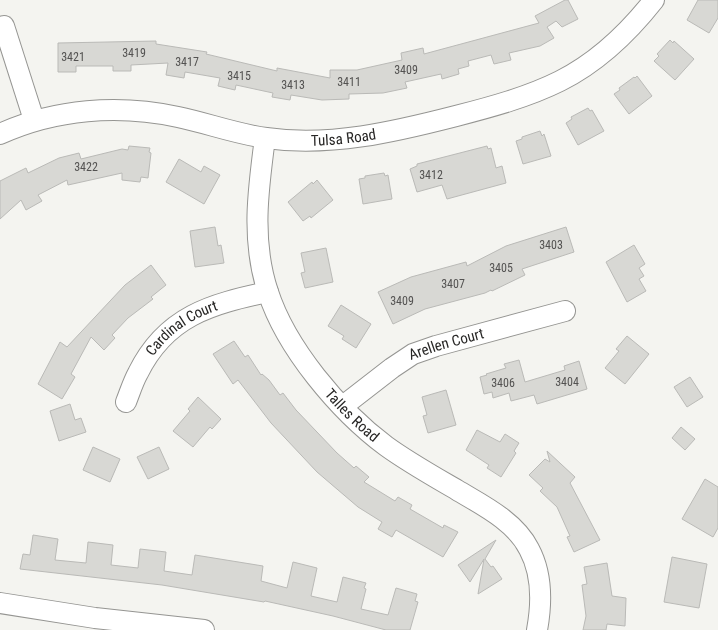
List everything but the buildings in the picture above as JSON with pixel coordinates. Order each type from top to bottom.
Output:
[{"type":"street","name":"Tulsa Road","points":[[0,134],[34,120],[71,112],[109,110],[145,111],[177,116],[265,138],[300,141],[335,140],[412,127],[486,108],[528,95],[561,81],[616,43],[635,24],[654,0]]},
{"type":"street","points":[[4,26],[34,120]]},
{"type":"street","name":"Talles Road","points":[[265,138],[258,194],[257,227],[259,255],[268,292],[282,325],[316,377],[364,428],[413,464],[493,511],[512,526],[529,548],[539,575],[540,599],[537,630]]},
{"type":"street","name":"Cardinal Court","points":[[126,402],[137,374],[148,354],[182,320],[218,304],[268,292]]},
{"type":"street","name":"Arellen Court","points":[[343,406],[413,354],[565,311]]},
{"type":"street","points":[[0,603],[58,621],[204,630]]}]
